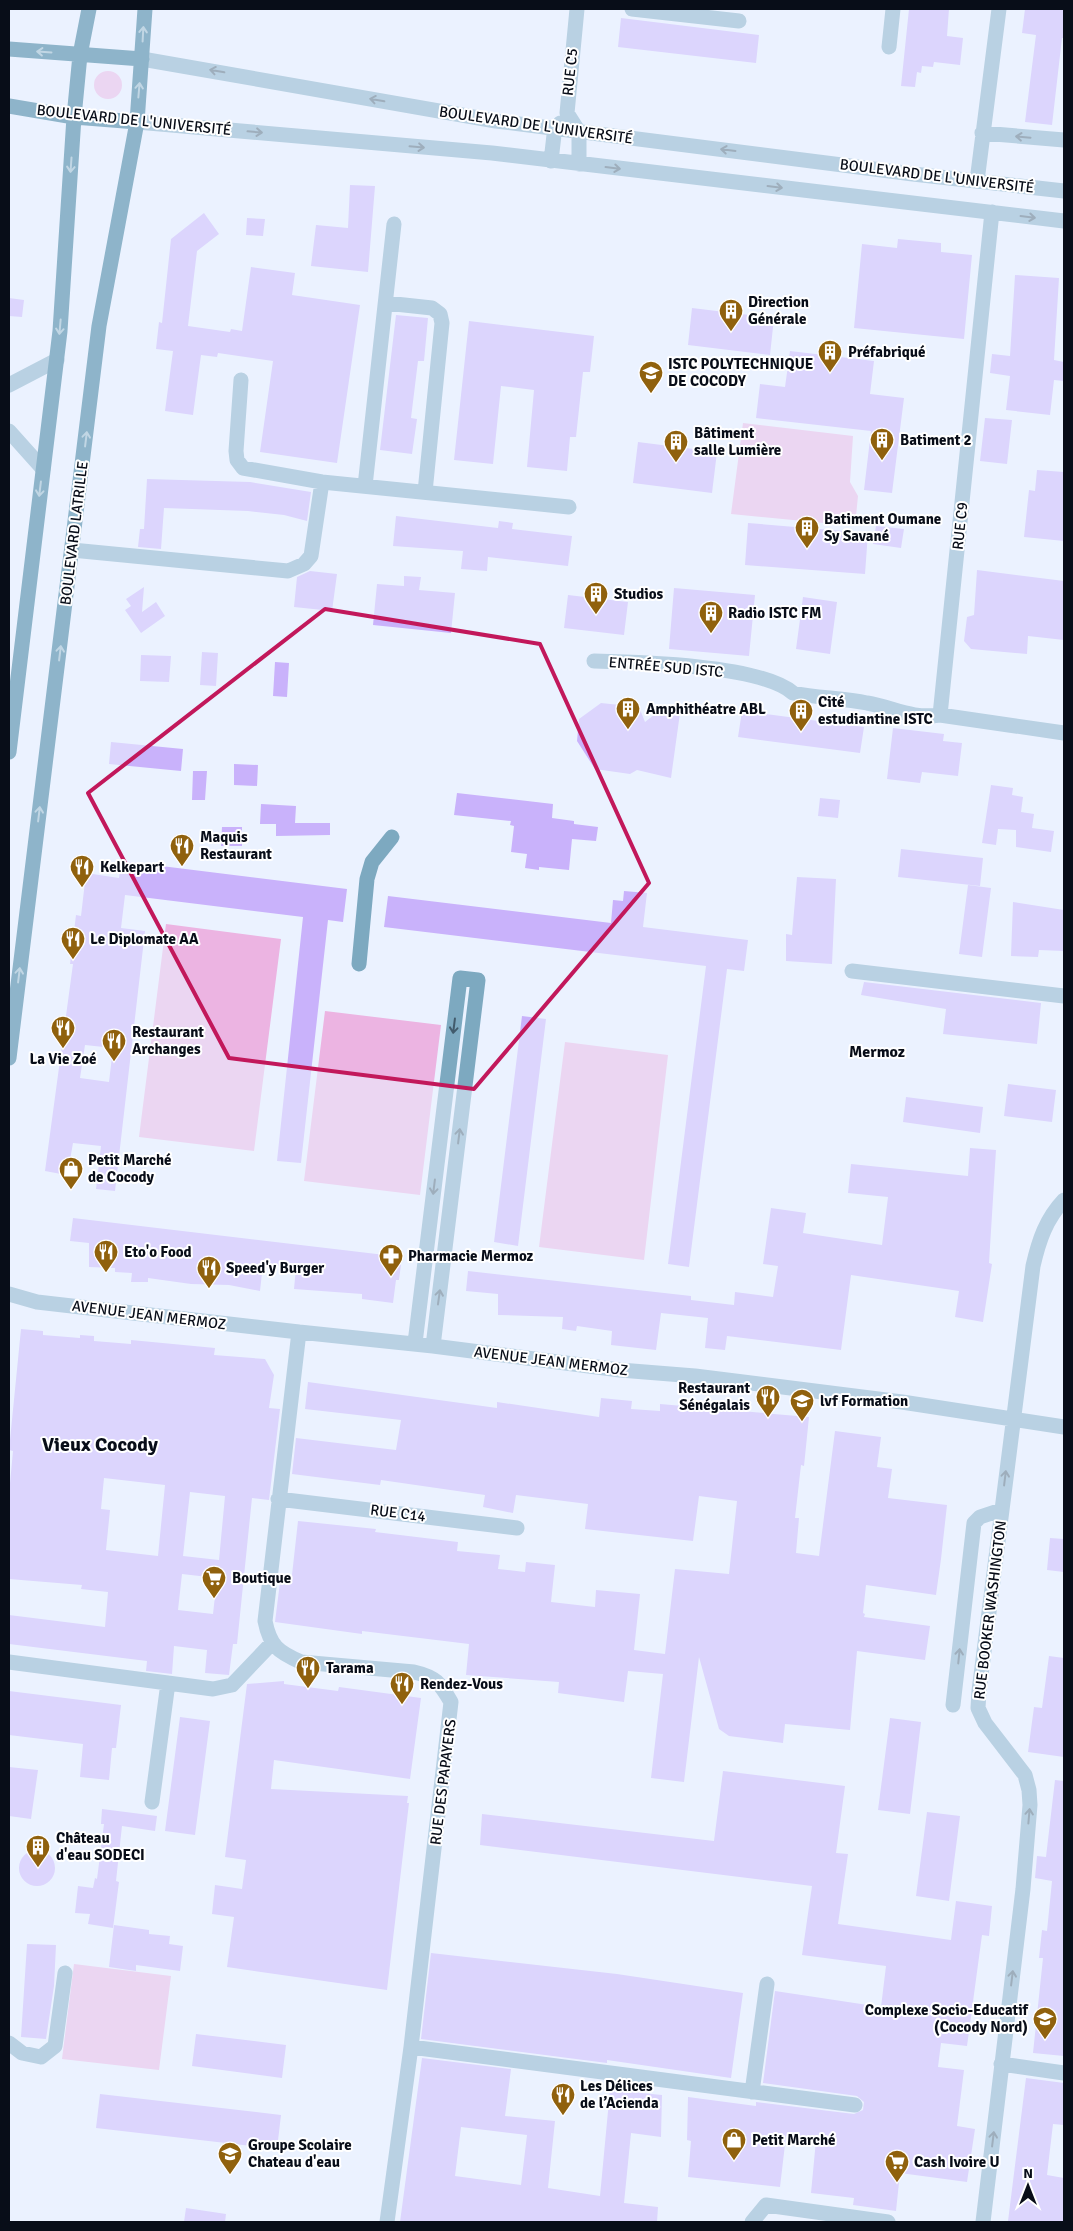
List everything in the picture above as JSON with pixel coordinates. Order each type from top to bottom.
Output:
[{"type":"main road","points":[[9,752],[57,360],[74,116],[80,55],[89,9]]},
{"type":"main road","name":"BOULEVARD LATRILLE","points":[[9,1058],[100,326],[137,122],[145,9]]},
{"type":"main road","name":"BOULEVARD DE L'UNIVERSITÉ","points":[[9,49],[142,59]]},
{"type":"main road","name":"BOULEVARD DE L'UNIVERSITÉ","points":[[9,106],[74,116],[137,122]]},
{"type":"street","name":"RUE C5","points":[[577,9],[567,113],[579,132]]},
{"type":"street","points":[[632,9],[739,21]]},
{"type":"street","points":[[889,47],[893,9]]},
{"type":"street","points":[[977,181],[999,9]]},
{"type":"street","name":"BOULEVARD DE L'UNIVERSITÉ","points":[[142,59],[487,120],[1064,191]]},
{"type":"street","points":[[551,161],[556,129],[567,113]]},
{"type":"street","name":"BOULEVARD DE L'UNIVERSITÉ","points":[[137,122],[492,153],[1064,221]]},
{"type":"street","points":[[578,164],[579,132]]},
{"type":"street","points":[[982,133],[1064,140]]},
{"type":"street","name":"RUE C9","points":[[940,715],[992,212]]},
{"type":"street","points":[[365,486],[394,224]]},
{"type":"street","points":[[386,303],[432,308],[440,314],[442,323],[425,492]]},
{"type":"street","points":[[10,383],[57,360]]},
{"type":"street","points":[[241,380],[236,450],[237,460],[243,468],[322,482],[569,507]]},
{"type":"street","points":[[9,431],[43,469]]},
{"type":"street","points":[[72,550],[288,571],[304,564],[311,556],[322,482]]},
{"type":"street","name":"ENTRÉE SUD ISTC","points":[[594,661],[701,667],[765,679],[785,685],[793,693],[869,703],[901,713],[923,717],[940,715]]},
{"type":"street","points":[[940,715],[1064,733]]},
{"type":"street","points":[[359,964],[367,880],[372,862],[392,837]]},
{"type":"street","points":[[852,971],[1064,996]]},
{"type":"street","points":[[415,1344],[460,978],[478,980],[433,1346]]},
{"type":"street","name":"RUE BOOKER WASHINGTON","points":[[983,2222],[1023,1889],[1030,1805],[1025,1775],[985,1723],[978,1708],[979,1691],[1012,1418],[1032,1275],[1039,1240],[1051,1214],[1064,1200]]},
{"type":"street","name":"AVENUE JEAN MERMOZ","points":[[9,1294],[37,1302],[433,1346],[610,1369],[695,1376],[902,1402],[1064,1426]]},
{"type":"street","name":"AVENUE JEAN MERMOZ","points":[[9,1306],[37,1302]]},
{"type":"street","points":[[9,1662],[213,1689],[232,1684],[272,1643],[265,1622],[299,1332]]},
{"type":"street","name":"RUE C14","points":[[278,1499],[517,1528]]},
{"type":"street","points":[[954,1705],[974,1523],[980,1517],[1002,1510]]},
{"type":"street","name":"RUE DES PAPAYERS","points":[[272,1643],[285,1655],[300,1662],[414,1672],[431,1676],[443,1687],[451,1702],[411,2048],[387,2222]]},
{"type":"street","points":[[152,1802],[168,1683]]},
{"type":"street","points":[[9,2043],[22,2053],[41,2057],[50,2052],[55,2046],[65,1973]]},
{"type":"street","points":[[752,2092],[767,1984]]},
{"type":"street","points":[[411,2048],[855,2105]]},
{"type":"street","points":[[1002,2064],[1064,2072]]},
{"type":"street","points":[[752,2222],[766,2205],[888,2222]]},
{"type":"highlighted area","points":[[325,609],[540,644],[649,883],[474,1089],[229,1058],[88,793]]},
{"type":"shaded area","points":[[108,71],[118,75],[122,85],[118,95],[108,99],[98,95],[94,85],[98,75]]},
{"type":"shaded area","points":[[743,423],[853,436],[850,482],[858,496],[855,526],[731,514]]},
{"type":"shaded area","points":[[166,924],[281,939],[254,1151],[139,1137]]},
{"type":"shaded area","points":[[325,1011],[441,1025],[420,1195],[304,1181]]},
{"type":"shaded area","points":[[565,1042],[668,1055],[644,1260],[539,1247]]},
{"type":"shaded area","points":[[74,1964],[171,1976],[159,2070],[62,2059]]},
{"type":"building","points":[[909,9],[949,9],[947,36],[963,38],[960,65],[934,62],[933,67],[922,66],[921,73],[917,72],[915,87],[901,86]]},
{"type":"building","points":[[1025,9],[1064,9],[1064,38],[1062,38],[1052,125],[1025,122],[1036,35],[1022,33]]},
{"type":"building","points":[[621,18],[759,35],[756,63],[618,47]]},
{"type":"building","points":[[350,185],[375,186],[368,272],[311,266],[316,225],[348,228]]},
{"type":"building","points":[[204,213],[219,234],[197,251],[188,326],[230,332],[231,329],[242,331],[251,267],[295,273],[292,295],[360,305],[337,463],[260,452],[273,361],[218,353],[217,357],[201,355],[193,415],[165,411],[173,351],[156,349],[159,322],[162,323],[171,239]]},
{"type":"building","points":[[247,218],[265,219],[263,236],[246,235]]},
{"type":"building","points":[[898,239],[941,243],[941,252],[972,255],[964,339],[854,328],[862,244],[897,248]]},
{"type":"building","points":[[1015,275],[1059,278],[1054,360],[1064,362],[1064,381],[1054,380],[1050,415],[1006,410],[1010,376],[990,373],[992,354],[1010,356]]},
{"type":"building","points":[[9,298],[24,300],[22,317],[9,316]]},
{"type":"building","name":"Direction Générale","points":[[692,308],[774,318],[770,355],[688,345]]},
{"type":"building","points":[[396,315],[428,318],[424,361],[418,361],[411,418],[417,419],[412,454],[380,450]]},
{"type":"building","points":[[469,321],[594,336],[590,372],[583,372],[576,437],[570,437],[567,471],[527,467],[534,390],[501,386],[493,464],[454,460]]},
{"type":"building","points":[[790,351],[874,361],[870,394],[904,398],[892,493],[864,490],[871,431],[756,418],[760,384],[785,387]]},
{"type":"building","points":[[985,418],[1012,420],[1007,464],[980,461]]},
{"type":"building","name":"Bâtiment salle Lumière","points":[[638,442],[717,452],[712,493],[633,483]]},
{"type":"building","points":[[1037,470],[1064,472],[1064,541],[1024,537],[1029,490],[1035,491]]},
{"type":"building","points":[[147,479],[250,482],[311,492],[307,521],[284,515],[248,511],[164,508],[161,549],[138,547],[140,529],[144,529]]},
{"type":"building","points":[[396,516],[498,528],[499,521],[513,523],[512,529],[572,536],[568,566],[488,557],[487,571],[461,569],[463,551],[393,546]]},
{"type":"building","name":"Batiment Oumane Sy Savané","points":[[748,523],[868,533],[865,574],[745,565]]},
{"type":"building","points":[[876,526],[904,529],[901,548],[873,544]]},
{"type":"building","points":[[977,570],[1064,581],[1064,640],[1028,636],[1027,654],[971,649],[964,641],[967,617],[974,615]]},
{"type":"building","points":[[310,571],[337,574],[332,611],[294,607],[297,577]]},
{"type":"building","points":[[404,576],[421,577],[419,590],[455,593],[451,633],[373,625],[377,584],[404,586]]},
{"type":"building","points":[[144,587],[142,612],[156,602],[165,616],[141,633],[125,610],[131,606],[126,599]]},
{"type":"building","name":"Radio ISTC FM","points":[[674,588],[755,595],[749,656],[669,649]]},
{"type":"building","name":"Studios","points":[[568,595],[628,602],[624,635],[564,628]]},
{"type":"building","points":[[803,597],[837,602],[830,654],[796,649]]},
{"type":"building","points":[[202,652],[218,653],[216,686],[200,685]]},
{"type":"building","points":[[141,655],[171,656],[169,682],[140,681]]},
{"type":"building","points":[[275,662],[289,663],[287,697],[273,696]]},
{"type":"building","name":"Amphithéatre ABL","points":[[601,703],[639,707],[645,722],[660,710],[680,713],[671,778],[637,770],[630,774],[595,769],[577,741],[579,719]]},
{"type":"building","name":"Cité estudiantine ISTC","points":[[742,711],[864,727],[860,753],[738,737]]},
{"type":"building","points":[[893,728],[944,734],[943,741],[962,743],[958,776],[922,772],[920,783],[887,779]]},
{"type":"building","points":[[111,742],[183,749],[181,771],[109,764]]},
{"type":"building","points":[[234,764],[258,765],[257,786],[234,785]]},
{"type":"building","points":[[193,771],[207,771],[205,800],[192,800]]},
{"type":"building","points":[[991,785],[1013,788],[1012,795],[1023,797],[1021,812],[1034,814],[1032,828],[1054,831],[1051,852],[1016,847],[1016,830],[998,829],[996,845],[982,843]]},
{"type":"building","points":[[457,793],[553,804],[552,818],[574,821],[574,824],[598,827],[596,841],[572,839],[569,870],[539,867],[539,870],[525,868],[527,854],[511,852],[514,826],[510,825],[511,821],[454,815]]},
{"type":"building","points":[[820,798],[840,800],[838,818],[818,816]]},
{"type":"building","points":[[261,804],[296,806],[295,823],[330,823],[330,835],[276,836],[276,824],[260,824]]},
{"type":"building","points":[[222,827],[242,827],[242,846],[221,846]]},
{"type":"building","points":[[901,849],[983,858],[980,886],[898,877]]},
{"type":"building","points":[[121,861],[347,889],[343,922],[328,920],[301,1163],[277,1161],[303,917],[125,895],[121,928],[145,931],[115,1191],[96,1189],[101,1146],[73,1143],[70,1160],[63,1160],[61,1174],[45,1171],[73,964],[70,964],[76,915],[81,916],[86,873],[119,878]],"holes":[[[85,1045],[113,1048],[109,1082],[80,1078]]]},
{"type":"building","points":[[797,877],[836,879],[832,964],[786,961],[786,934],[792,935]]},
{"type":"building","points":[[968,885],[991,888],[982,957],[959,954]]},
{"type":"building","points":[[624,891],[647,893],[643,927],[748,940],[744,971],[727,969],[689,1267],[668,1264],[706,966],[384,927],[388,896],[611,923],[613,900],[623,901]]},
{"type":"building","points":[[1013,902],[1064,910],[1064,951],[1039,950],[1038,957],[1011,956]]},
{"type":"building","points":[[864,982],[1041,1003],[1037,1044],[943,1034],[946,1009],[861,995]]},
{"type":"building","points":[[522,1016],[546,1019],[518,1246],[494,1242]]},
{"type":"building","points":[[1008,1084],[1056,1090],[1052,1122],[1004,1116]]},
{"type":"building","points":[[906,1097],[983,1107],[980,1133],[903,1122]]},
{"type":"building","points":[[970,1148],[996,1150],[989,1263],[992,1264],[983,1322],[955,1317],[959,1291],[851,1275],[841,1350],[727,1336],[725,1350],[705,1348],[708,1318],[661,1313],[656,1350],[611,1345],[612,1331],[577,1326],[576,1331],[562,1329],[563,1317],[498,1315],[498,1294],[466,1291],[468,1271],[691,1296],[691,1300],[734,1305],[735,1292],[773,1297],[778,1266],[763,1264],[771,1208],[806,1213],[803,1233],[882,1245],[888,1197],[848,1193],[851,1164],[968,1176]]},
{"type":"building","points":[[73,1218],[402,1257],[399,1280],[396,1280],[393,1303],[362,1299],[362,1294],[294,1289],[296,1268],[263,1264],[260,1291],[229,1285],[191,1284],[148,1278],[148,1282],[131,1282],[132,1273],[115,1272],[115,1268],[89,1267],[89,1243],[70,1241]]},
{"type":"building","points":[[21,1329],[43,1331],[43,1335],[80,1338],[80,1335],[94,1336],[94,1341],[131,1344],[131,1340],[215,1348],[214,1355],[265,1359],[274,1375],[269,1408],[280,1409],[269,1500],[252,1498],[237,1644],[233,1644],[229,1675],[205,1673],[207,1650],[174,1646],[172,1674],[146,1671],[147,1661],[9,1644],[9,1615],[105,1627],[108,1592],[81,1589],[82,1585],[9,1579],[9,1494],[13,1451],[9,1450]],"holes":[[[104,1478],[165,1485],[158,1556],[106,1550],[110,1510],[101,1509]],[[190,1492],[225,1496],[219,1560],[183,1556]],[[182,1574],[217,1578],[213,1614],[178,1610]]]},
{"type":"building","points":[[308,1382],[497,1408],[497,1402],[599,1417],[601,1398],[632,1401],[631,1409],[660,1411],[660,1404],[809,1417],[804,1466],[801,1465],[795,1518],[799,1518],[796,1553],[819,1556],[835,1431],[881,1437],[877,1467],[892,1469],[888,1498],[947,1505],[936,1595],[866,1585],[863,1613],[865,1614],[864,1617],[930,1626],[925,1660],[857,1651],[850,1730],[785,1724],[783,1743],[729,1736],[719,1729],[699,1657],[684,1782],[651,1778],[663,1674],[628,1671],[624,1702],[558,1693],[559,1682],[466,1675],[469,1644],[362,1631],[362,1634],[275,1622],[281,1574],[292,1575],[298,1521],[376,1529],[375,1532],[458,1542],[457,1551],[500,1555],[498,1569],[525,1572],[526,1562],[555,1565],[551,1602],[595,1607],[596,1590],[640,1594],[634,1650],[665,1654],[675,1569],[729,1574],[737,1501],[699,1496],[693,1541],[585,1529],[588,1504],[516,1495],[513,1513],[483,1507],[485,1495],[381,1480],[380,1485],[292,1474],[296,1438],[396,1450],[401,1420],[305,1409]]},
{"type":"building","points":[[1050,1538],[1064,1539],[1064,1572],[1047,1570]]},
{"type":"building","points":[[1049,1656],[1064,1658],[1064,1757],[1028,1752],[1034,1707],[1042,1708]]},
{"type":"building","points":[[284,1681],[284,1684],[338,1691],[339,1687],[421,1698],[410,1779],[274,1760],[271,1789],[408,1796],[407,1803],[409,1803],[387,1990],[227,1967],[234,1917],[212,1914],[215,1885],[242,1889],[246,1860],[225,1857],[247,1684]]},
{"type":"building","points":[[9,1691],[121,1705],[116,1748],[112,1748],[109,1780],[80,1777],[83,1744],[9,1735]]},
{"type":"building","points":[[180,1717],[210,1721],[195,1835],[165,1831]]},
{"type":"building","points":[[890,1718],[921,1722],[910,1814],[878,1810]]},
{"type":"building","points":[[9,1767],[38,1770],[31,1819],[9,1816]]},
{"type":"building","points":[[723,1771],[845,1786],[836,1853],[848,1854],[838,1924],[951,1940],[956,1901],[992,1906],[989,1936],[982,1935],[967,2046],[941,2043],[938,2067],[964,2070],[957,2126],[975,2129],[967,2182],[900,2173],[896,2211],[853,2205],[854,2198],[811,2193],[816,2140],[786,2136],[780,2187],[688,2177],[691,2141],[687,2140],[688,2097],[756,2106],[756,2102],[854,2114],[863,2110],[864,2102],[857,2096],[763,2083],[775,1991],[881,2007],[886,1966],[802,1955],[812,1886],[480,1845],[482,1814],[714,1841]]},
{"type":"building","points":[[1055,1780],[1064,1781],[1064,2056],[1033,2053],[1043,1958],[1039,1958],[1042,1930],[1047,1931],[1052,1881],[1035,1878],[1037,1856],[1046,1857]]},
{"type":"building","points":[[102,1809],[157,1816],[155,1831],[122,1826],[116,1881],[119,1882],[113,1928],[88,1924],[90,1914],[75,1913],[78,1886],[93,1888],[95,1878],[97,1879],[104,1824],[101,1824]]},
{"type":"building","points":[[927,1812],[960,1816],[949,1901],[916,1896]]},
{"type":"building","name":"Château d'eau SODECI","points":[[37,1850],[44,1851],[50,1855],[54,1861],[54,1875],[50,1881],[44,1885],[37,1886],[30,1885],[24,1881],[20,1875],[19,1868],[20,1861],[24,1855],[30,1851]]},
{"type":"building","points":[[114,1925],[149,1930],[149,1934],[170,1936],[169,1944],[183,1946],[180,1971],[136,1965],[136,1971],[109,1967]]},
{"type":"building","points":[[27,1944],[56,1945],[54,1986],[46,2039],[21,2037]]},
{"type":"building","points":[[431,1953],[617,1974],[743,1993],[731,2078],[607,2060],[607,2063],[421,2039]]},
{"type":"building","points":[[196,2034],[286,2045],[282,2078],[192,2066]]},
{"type":"building","points":[[422,2058],[511,2069],[505,2116],[555,2121],[548,2188],[600,2196],[610,2090],[662,2095],[661,2137],[631,2133],[624,2203],[658,2207],[657,2222],[400,2222]],"holes":[[[461,2127],[527,2135],[521,2185],[455,2176]]]},
{"type":"building","points":[[1026,2078],[1064,2083],[1064,2125],[1053,2124],[1047,2175],[1064,2178],[1064,2222],[1008,2221]]},
{"type":"building","points":[[100,2094],[281,2115],[277,2149],[96,2128]]},
{"type":"building","points":[[186,2208],[226,2214],[225,2222],[184,2222]]},
{"type":"place","name":"Direction Générale","points":[[731,332]]},
{"type":"place","name":"Préfabriqué","points":[[830,373]]},
{"type":"place","name":"ISTC POLYTECHNIQUE DE COCODY","points":[[651,394]]},
{"type":"place","name":"Batiment 2","points":[[882,461]]},
{"type":"place","name":"Bâtiment salle Lumière","points":[[676,463]]},
{"type":"place","name":"Batiment Oumane Sy Savané","points":[[807,549]]},
{"type":"place","name":"Studios","points":[[596,615]]},
{"type":"place","name":"Radio ISTC FM","points":[[711,634]]},
{"type":"place","name":"Amphithéatre ABL","points":[[628,730]]},
{"type":"place","name":"Cité estudiantine ISTC","points":[[801,732]]},
{"type":"place","name":"Maquis Restaurant","points":[[182,867]]},
{"type":"place","name":"Kelkepart","points":[[82,888]]},
{"type":"place","name":"Le Diplomate AA","points":[[73,960]]},
{"type":"place","name":"La Vie Zoé","points":[[63,1049]]},
{"type":"place","name":"Restaurant Archanges","points":[[114,1062]]},
{"type":"place","name":"Petit Marché de Cocody","points":[[71,1190]]},
{"type":"place","name":"Eto'o Food","points":[[106,1273]]},
{"type":"place","name":"Pharmacie Mermoz","points":[[391,1277]]},
{"type":"place","name":"Speed'y Burger","points":[[209,1289]]},
{"type":"place","name":"Restaurant Sénégalais","points":[[768,1418]]},
{"type":"place","name":"lvf Formation","points":[[802,1422]]},
{"type":"place","name":"Boutique","points":[[214,1599]]},
{"type":"place","name":"Tarama","points":[[308,1689]]},
{"type":"place","name":"Rendez-Vous","points":[[402,1705]]},
{"type":"place","name":"Château d'eau SODECI","points":[[38,1868]]},
{"type":"place","name":"Complexe Socio-Educatif (Cocody Nord)","points":[[1045,2040]]},
{"type":"place","name":"Les Délices de l’Acienda","points":[[563,2116]]},
{"type":"place","name":"Petit Marché","points":[[734,2161]]},
{"type":"place","name":"Groupe Scolaire Chateau d'eau","points":[[230,2175]]},
{"type":"place","name":"Cash Ivoire U","points":[[897,2183]]},
{"type":"district","name":"Mermoz","points":[[877,1051]]},
{"type":"district","name":"Vieux Cocody","points":[[100,1444]]}]
